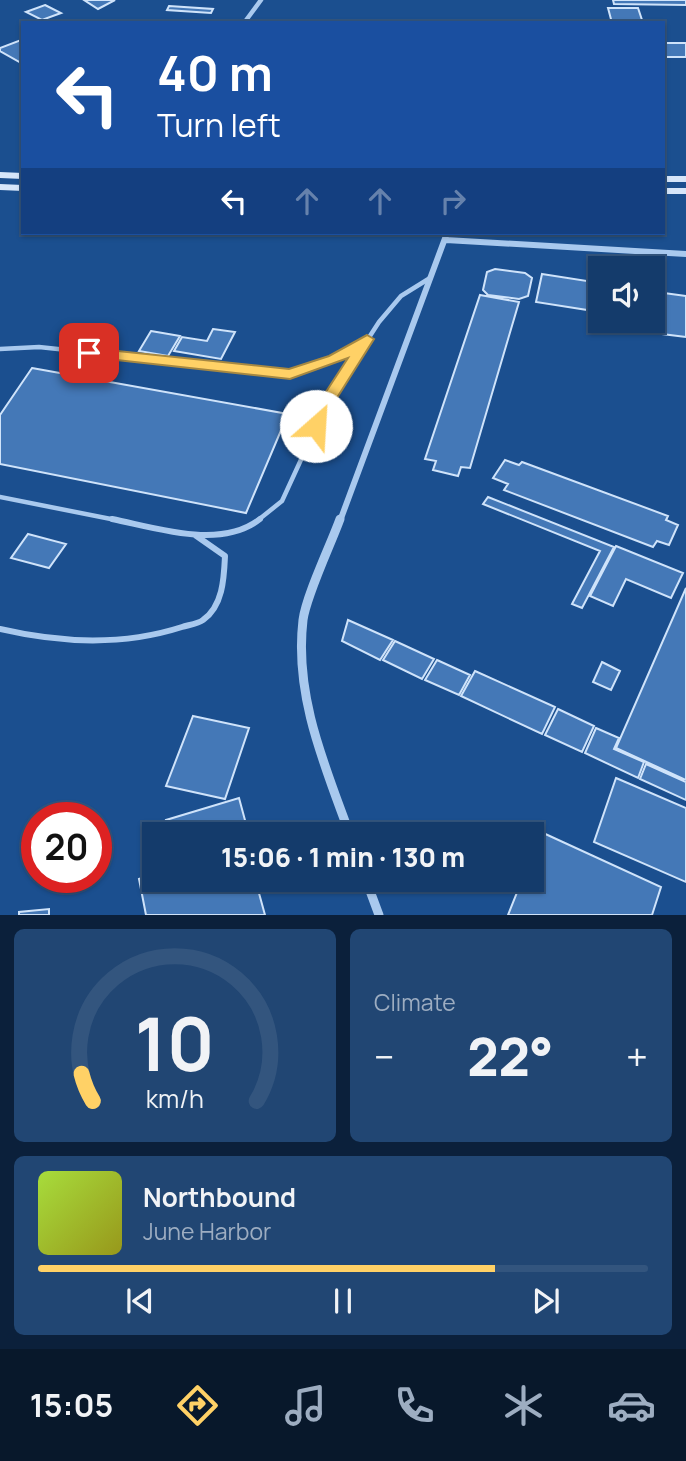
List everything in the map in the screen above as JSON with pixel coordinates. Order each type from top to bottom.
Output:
[{"type":"main road","points":[[0,175],[21,176]]},
{"type":"main road","points":[[665,179],[686,179]]},
{"type":"main road","points":[[0,187],[21,188]]},
{"type":"main road","points":[[665,191],[686,191]]},
{"type":"street","points":[[245,21],[261,0]]},
{"type":"street","points":[[345,822],[311,729],[304,669],[303,619],[446,237],[686,254]]},
{"type":"street","points":[[370,892],[379,915]]},
{"type":"lane","points":[[0,497],[195,535],[247,529],[282,501],[328,401],[367,339],[401,296],[432,276]]},
{"type":"lane","points":[[0,349],[38,347],[290,374],[335,359],[367,339]]},
{"type":"lane","points":[[0,629],[27,636],[150,636],[203,620],[223,591],[225,556],[195,535]]},
{"type":"building","points":[[84,0],[115,0],[98,9]]},
{"type":"building","points":[[613,0],[686,0],[686,5],[614,4]]},
{"type":"building","points":[[45,5],[61,13],[42,20],[26,12]]},
{"type":"building","points":[[169,6],[213,9],[211,13],[167,10]]},
{"type":"building","points":[[608,8],[638,8],[642,21],[611,21]]},
{"type":"building","points":[[21,40],[21,63],[0,51],[0,48]]},
{"type":"building","points":[[665,43],[686,43],[686,57],[665,57]]},
{"type":"building","points":[[495,269],[525,273],[532,278],[528,296],[519,299],[488,295],[483,290],[487,272]]},
{"type":"building","points":[[542,274],[588,281],[588,310],[536,302]]},
{"type":"building","points":[[665,293],[686,296],[686,337],[662,334],[665,333]]},
{"type":"building","points":[[480,295],[519,302],[470,468],[461,467],[458,476],[433,470],[436,461],[425,459]]},
{"type":"building","points":[[213,329],[235,332],[221,359],[174,351],[182,337],[207,341]]},
{"type":"building","points":[[151,331],[180,336],[168,356],[139,351]]},
{"type":"building","points":[[32,368],[288,414],[246,513],[0,464],[0,415]]},
{"type":"building","points":[[505,460],[519,465],[522,462],[668,516],[666,520],[678,525],[669,545],[657,541],[653,547],[504,490],[508,484],[493,478]]},
{"type":"building","points":[[488,497],[614,547],[582,608],[572,604],[600,551],[483,504]]},
{"type":"building","points":[[28,534],[66,544],[49,568],[11,558]]},
{"type":"building","points":[[616,546],[683,573],[671,598],[626,579],[613,606],[590,596]]},
{"type":"building","points":[[686,588],[686,780],[616,748]]},
{"type":"building","points":[[348,620],[393,640],[380,660],[342,641]]},
{"type":"building","points":[[395,641],[434,659],[422,679],[383,660]]},
{"type":"building","points":[[437,660],[470,675],[459,695],[425,680]]},
{"type":"building","points":[[602,662],[620,671],[611,690],[593,682]]},
{"type":"building","points":[[475,671],[555,707],[542,734],[461,696]]},
{"type":"building","points":[[558,709],[594,726],[582,752],[545,735]]},
{"type":"building","points":[[193,716],[249,728],[225,799],[166,786]]},
{"type":"building","points":[[596,728],[619,738],[614,749],[644,762],[638,778],[585,753]]},
{"type":"building","points":[[646,764],[686,782],[686,800],[640,779]]},
{"type":"building","points":[[616,778],[686,808],[686,882],[594,842]]},
{"type":"building","points":[[239,798],[245,822],[167,822]]},
{"type":"building","points":[[544,833],[661,887],[652,915],[508,915],[517,892],[544,892]]},
{"type":"building","points":[[142,878],[142,892],[259,892],[265,915],[146,915],[139,879]]},
{"type":"building","points":[[49,909],[49,915],[19,915],[19,912]]},
{"type":"route","points":[[89,353],[290,374],[335,359],[367,339],[328,401],[316,426]]}]
